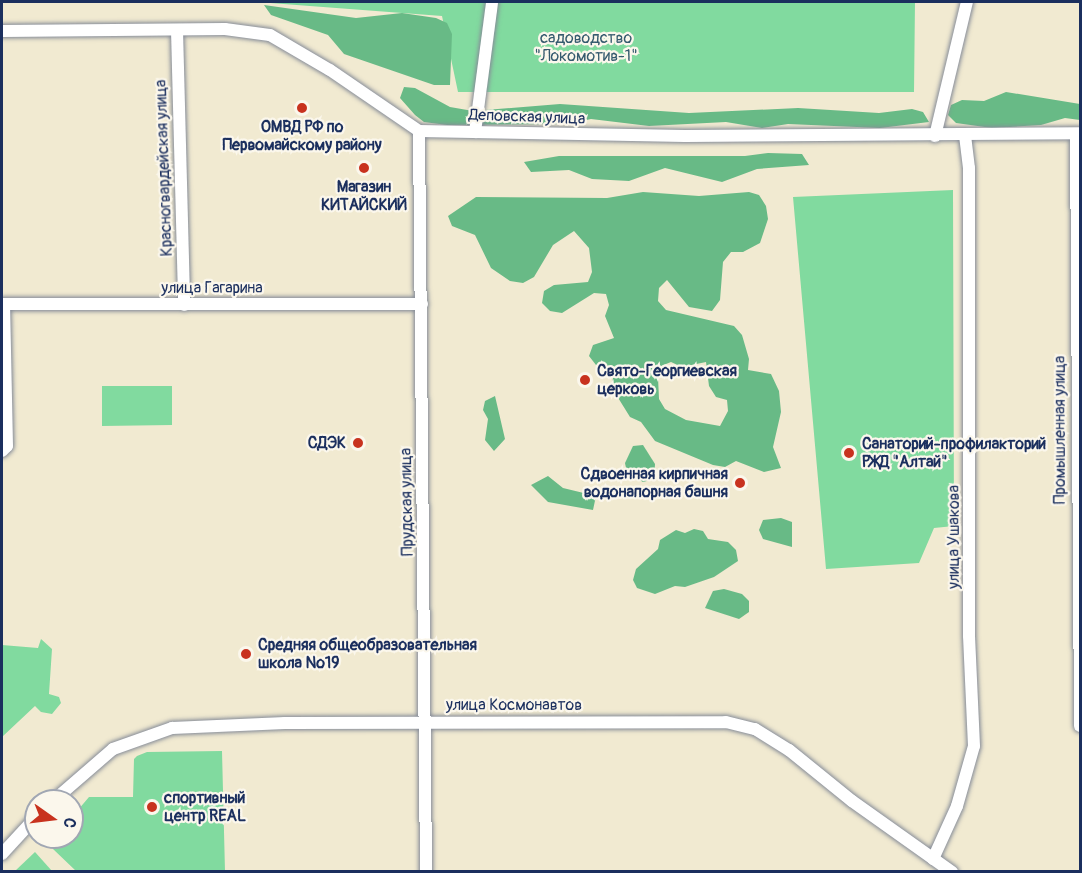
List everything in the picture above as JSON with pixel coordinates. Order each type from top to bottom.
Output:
[{"type":"street","points":[[475,132],[492,2]]},
{"type":"street","points":[[935,136],[967,2]]},
{"type":"street","name":"Красногвардейская улица","points":[[177,30],[184,305]]},
{"type":"street","points":[[2,31],[245,30],[280,39],[419,131]]},
{"type":"street","name":"Деповская улица","points":[[419,131],[580,136],[1078,134]]},
{"type":"street","name":"Прудская улица","points":[[419,131],[426,872]]},
{"type":"street","name":"Промышленная улица","points":[[1078,134],[1080,726]]},
{"type":"street","name":"улица Ушакова","points":[[933,859],[957,806],[974,746],[969,636],[969,168],[965,136]]},
{"type":"street","points":[[2,451],[7,446],[3,304]]},
{"type":"street","name":"улица Гагарина","points":[[3,304],[422,304]]},
{"type":"street","name":"улица Космонавтов","points":[[67,789],[113,749],[134,738],[172,728],[426,722],[715,722],[748,726],[789,750],[952,872]]},
{"type":"street","points":[[2,854],[24,830]]},
{"type":"green space","name":"садоводство \"Локомотив-1\"","points":[[257,2],[915,2],[914,92],[458,92],[442,16]]},
{"type":"green space","points":[[264,5],[356,18],[402,13],[436,18],[447,23],[452,34],[450,85],[434,85],[344,54],[328,35],[271,15]]},
{"type":"green space","points":[[404,87],[415,88],[450,107],[473,111],[560,104],[689,113],[798,108],[879,113],[912,109],[923,112],[929,122],[880,128],[788,124],[762,128],[726,122],[649,126],[591,119],[567,124],[447,125],[424,122],[415,115],[400,98]]},
{"type":"green space","points":[[1006,92],[1080,104],[1080,120],[1065,118],[1041,125],[992,128],[956,123],[948,115],[951,105],[962,100],[984,101]]},
{"type":"green space","points":[[768,153],[802,154],[809,165],[757,169],[722,182],[665,168],[629,181],[592,179],[569,170],[531,172],[524,162],[559,156],[745,156]]},
{"type":"green space","points":[[953,190],[954,526],[934,528],[919,563],[826,569],[793,197]]},
{"type":"green space","points":[[643,192],[699,196],[749,192],[759,195],[766,206],[768,219],[760,243],[743,252],[731,252],[723,262],[720,300],[712,311],[689,307],[667,280],[659,288],[658,301],[666,310],[734,326],[742,335],[749,359],[748,370],[771,374],[779,391],[781,412],[773,447],[781,468],[764,472],[736,461],[725,467],[713,465],[655,441],[641,422],[630,417],[612,388],[613,377],[607,366],[596,365],[589,356],[593,345],[614,338],[605,316],[609,305],[606,294],[594,293],[562,313],[550,311],[542,303],[544,291],[554,285],[588,282],[592,272],[589,248],[574,231],[553,245],[534,277],[523,283],[510,281],[491,268],[475,235],[452,226],[448,216],[476,197],[607,198]],"holes":[[[671,362],[682,367],[706,362],[709,386],[716,397],[727,400],[728,411],[720,426],[686,420],[665,409],[659,399],[658,377],[661,366]]]},
{"type":"green space","points":[[102,386],[172,386],[172,425],[102,426]]},
{"type":"green space","points":[[495,396],[505,439],[494,451],[485,440],[488,419],[483,410],[485,401]]},
{"type":"green space","points":[[643,445],[655,464],[654,479],[643,482],[627,473],[625,463],[633,446]]},
{"type":"green space","points":[[548,476],[563,488],[596,496],[593,510],[548,502],[531,485]]},
{"type":"green space","points":[[781,518],[792,522],[792,547],[763,539],[759,530],[763,520]]},
{"type":"green space","points":[[694,529],[703,531],[708,539],[728,542],[736,550],[738,561],[714,577],[685,587],[675,586],[655,594],[637,588],[633,580],[636,569],[658,549],[660,540],[676,530],[685,533]]},
{"type":"green space","points":[[724,589],[742,594],[749,601],[749,612],[739,619],[705,608],[713,591]]},
{"type":"green space","points":[[41,639],[52,649],[49,694],[59,697],[61,703],[52,714],[41,712],[35,706],[2,737],[2,645],[38,648]]},
{"type":"green space","name":"спортивный центр REAL","points":[[222,751],[225,871],[76,871],[53,849],[84,849],[84,803],[89,797],[133,797],[134,759],[147,752]]},
{"type":"green space","points":[[35,852],[52,871],[15,871]]},
{"type":"place","name":"ОМВД РФ по Первомайскому району","points":[[302,108]]},
{"type":"place","name":"Магазин КИТАЙСКИЙ","points":[[364,168]]},
{"type":"place","name":"Свято-Георгиевская церковь","points":[[585,380]]},
{"type":"place","name":"СДЭК","points":[[358,443]]},
{"type":"place","name":"Санаторий-профилакторий РЖД \"Алтай\"","points":[[849,453]]},
{"type":"place","name":"Сдвоенная кирпичная водонапорная башня","points":[[740,483]]},
{"type":"place","name":"Средняя общеобразовательная школа №19","points":[[246,654]]},
{"type":"place","name":"спортивный центр REAL","points":[[152,807]]}]
